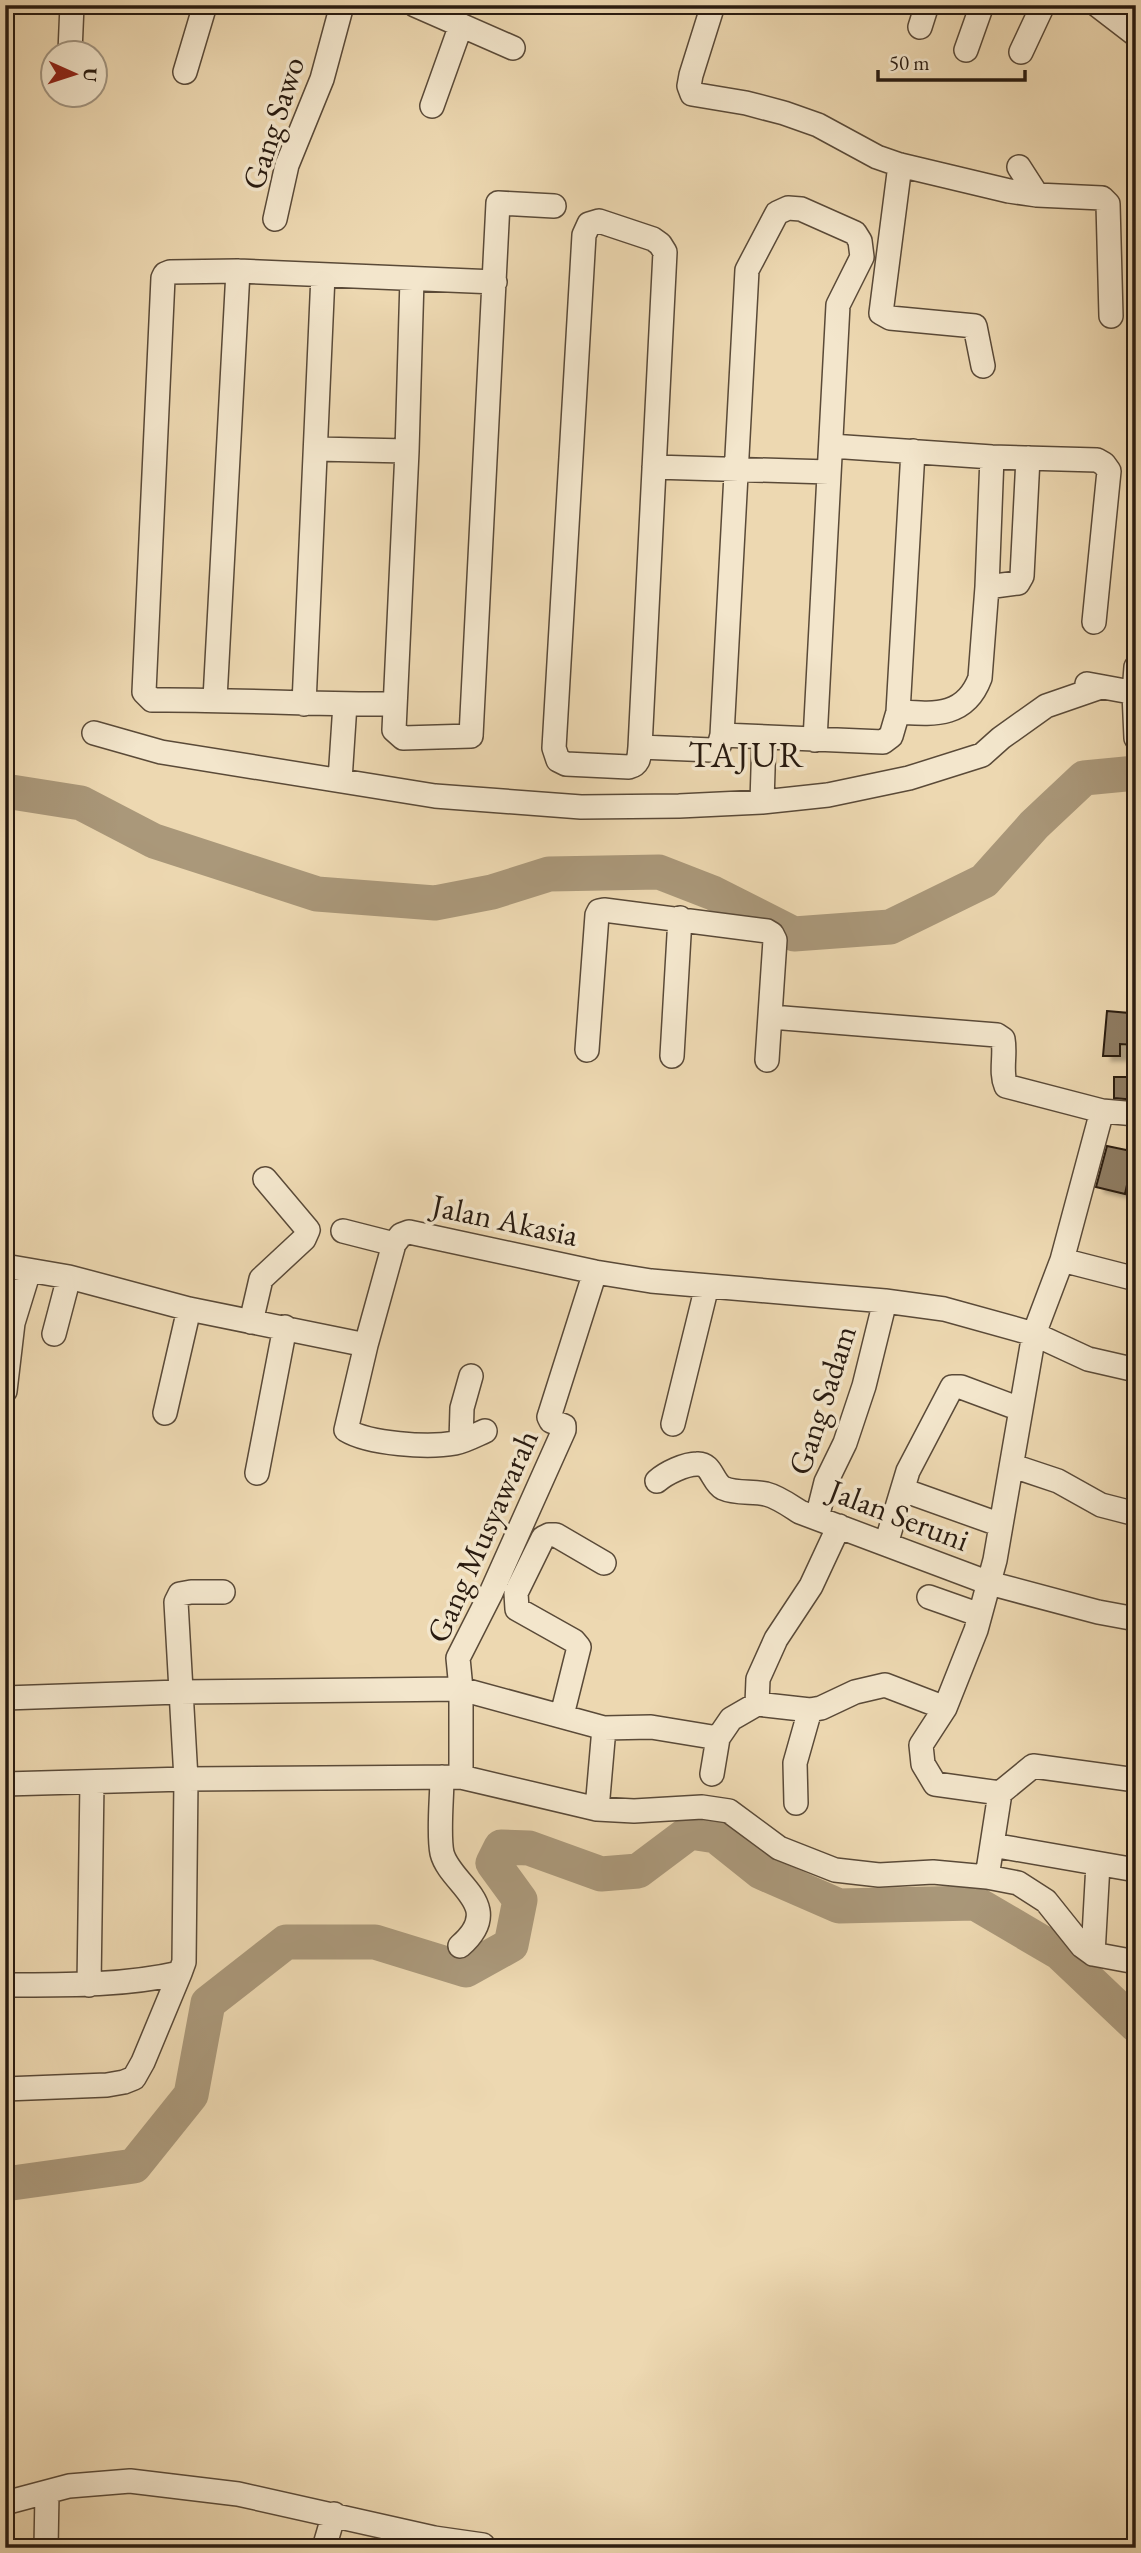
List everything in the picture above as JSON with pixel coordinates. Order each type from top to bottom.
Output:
[{"type":"street","points":[[71,38],[72,5]]},
{"type":"street","points":[[185,72],[205,5]]},
{"type":"street","name":"Gang Sawo","points":[[275,219],[287,165],[322,79],[342,5]]},
{"type":"street","points":[[415,5],[513,48]]},
{"type":"street","points":[[713,5],[689,86],[692,94],[747,103],[784,113],[818,125],[877,157],[900,165],[1009,191],[1106,200],[1111,316]]},
{"type":"street","points":[[966,50],[982,5]]},
{"type":"street","points":[[1021,52],[1043,5]]},
{"type":"street","points":[[1097,5],[1136,35]]},
{"type":"street","points":[[432,106],[461,25]]},
{"type":"street","points":[[900,165],[881,313],[890,318],[975,326],[983,366]]},
{"type":"street","points":[[1019,167],[1037,195]]},
{"type":"street","points":[[412,279],[394,730],[403,738],[471,736],[498,203],[554,206]]},
{"type":"street","points":[[640,747],[712,750],[719,746],[722,735],[747,270],[777,213],[788,208],[800,209],[855,233],[860,241],[862,257],[838,305],[815,740]]},
{"type":"street","points":[[599,221],[660,244],[664,252],[654,467],[638,761],[629,767],[566,764],[558,760],[554,748],[584,235],[589,224],[599,221]]},
{"type":"street","points":[[395,704],[152,700],[144,692],[163,278],[170,272],[238,271],[495,282]]},
{"type":"street","points":[[215,699],[238,271]]},
{"type":"street","points":[[304,704],[323,275]]},
{"type":"street","points":[[831,446],[992,457],[1097,460],[1104,464],[1109,471],[1094,622]]},
{"type":"street","points":[[316,449],[407,451]]},
{"type":"street","points":[[722,735],[883,742],[891,736],[898,712],[913,451]]},
{"type":"street","points":[[898,712],[941,714],[957,707],[975,691],[980,678],[992,457]]},
{"type":"street","points":[[987,587],[1018,583],[1022,576],[1028,458]]},
{"type":"street","points":[[654,467],[829,472]]},
{"type":"street","points":[[1135,735],[1136,667]]},
{"type":"street","points":[[94,733],[161,752],[435,796],[581,807],[679,806],[767,797],[828,795],[896,781],[982,755],[1046,706],[1101,687],[1135,693]]},
{"type":"street","points":[[340,780],[345,704]]},
{"type":"street","points":[[767,797],[772,738]]},
{"type":"street","points":[[587,1050],[599,911],[680,918],[772,934],[775,940],[767,1060]]},
{"type":"street","points":[[672,1056],[680,918]]},
{"type":"street","points":[[771,1017],[997,1035],[1003,1039],[1005,1047],[1003,1080],[1006,1086],[1102,1111],[1136,1114]]},
{"type":"street","points":[[1000,1793],[935,1784],[923,1764],[921,1745],[945,1708],[980,1615],[1013,1466],[1034,1334],[1062,1260],[1102,1111]]},
{"type":"street","points":[[251,1322],[261,1279],[304,1239],[308,1230],[265,1179]]},
{"type":"street","points":[[343,1231],[394,1244]]},
{"type":"street","name":"Jalan Akasia","points":[[461,1441],[454,1444],[415,1444],[369,1439],[346,1430],[394,1244],[401,1235],[409,1232],[595,1272],[651,1281],[885,1301],[944,1309],[1034,1334],[1088,1359],[1136,1370]]},
{"type":"street","points":[[1062,1260],[1136,1279]]},
{"type":"street","points":[[5,1266],[69,1277],[189,1309],[366,1345]]},
{"type":"street","points":[[5,1391],[13,1323],[29,1270]]},
{"type":"street","name":"Gang Musyawarah","points":[[461,1689],[458,1658],[491,1593],[564,1430],[564,1426],[549,1419],[595,1272]]},
{"type":"street","points":[[54,1334],[69,1277]]},
{"type":"street","points":[[673,1424],[708,1286]]},
{"type":"street","name":"Gang Sadam","points":[[757,1704],[758,1679],[776,1639],[811,1586],[828,1522],[826,1482],[845,1443],[864,1386],[885,1301]]},
{"type":"street","points":[[165,1413],[189,1309]]},
{"type":"street","points":[[257,1473],[285,1327]]},
{"type":"street","points":[[471,1376],[462,1408],[461,1441],[485,1431]]},
{"type":"street","points":[[886,1544],[908,1471],[951,1387],[961,1387],[1020,1409]]},
{"type":"street","name":"Jalan Seruni","points":[[657,1481],[670,1473],[696,1464],[702,1465],[709,1469],[720,1486],[728,1490],[765,1493],[828,1522],[989,1583],[1135,1619]]},
{"type":"street","points":[[1013,1466],[1058,1481],[1101,1505],[1136,1514]]},
{"type":"street","points":[[903,1490],[1001,1525]]},
{"type":"street","points":[[562,1715],[579,1647],[574,1641],[517,1609],[516,1593],[543,1538],[549,1535],[556,1535],[604,1563]]},
{"type":"street","points":[[5,2090],[124,2082],[134,2078],[143,2062],[184,1962],[186,1779],[176,1602],[180,1594],[223,1592]]},
{"type":"street","points":[[929,1597],[980,1615]]},
{"type":"street","points":[[712,1774],[718,1738],[731,1719],[757,1704],[810,1710],[821,1708],[855,1692],[885,1685],[945,1708]]},
{"type":"street","points":[[460,1946],[474,1929],[477,1917],[471,1893],[442,1854],[461,1689]]},
{"type":"street","points":[[5,1698],[179,1692],[461,1689],[604,1728],[651,1727],[718,1738]]},
{"type":"street","points":[[796,1803],[796,1763],[810,1710]]},
{"type":"street","points":[[597,1809],[604,1728]]},
{"type":"street","points":[[987,1877],[1000,1793],[1033,1766],[1136,1780]]},
{"type":"street","points":[[5,1784],[186,1779],[452,1777],[597,1809],[634,1811],[702,1807],[729,1811],[779,1849],[835,1870],[879,1875],[933,1872],[1018,1883],[1046,1901],[1082,1946],[1093,1954],[1136,1962]]},
{"type":"street","points":[[89,1985],[92,1782]]},
{"type":"street","points":[[992,1845],[1136,1870]]},
{"type":"street","points":[[1093,1954],[1098,1864]]},
{"type":"street","points":[[5,1985],[89,1985],[180,1973]]},
{"type":"street","points":[[5,2503],[69,2486],[130,2481],[238,2494],[334,2514],[433,2543],[485,2547]]},
{"type":"street","points":[[46,2548],[47,2494]]},
{"type":"street","points":[[324,2548],[334,2514]]},
{"type":"building","points":[[1107,1011],[1129,1013],[1128,1017],[1136,1017],[1136,1045],[1120,1044],[1120,1056],[1103,1056]]},
{"type":"building","points":[[1114,1077],[1136,1077],[1136,1100],[1114,1098]]},
{"type":"building","points":[[1107,1146],[1136,1152],[1134,1172],[1130,1171],[1125,1194],[1096,1187]]},
{"type":"waterway","points":[[5,791],[81,803],[154,841],[317,894],[435,903],[492,892],[549,874],[659,872],[713,893],[794,934],[890,927],[984,881],[1034,825],[1084,778],[1136,773]]},
{"type":"waterway","points":[[5,2184],[134,2166],[191,2095],[208,2003],[286,1942],[375,1942],[466,1970],[511,1945],[520,1900],[493,1863],[501,1847],[529,1848],[601,1874],[638,1871],[690,1832],[716,1836],[761,1872],[839,1906],[975,1903],[1060,1953],[1136,2025]]},
{"type":"district","name":"TAJUR","points":[[747,754]]}]
